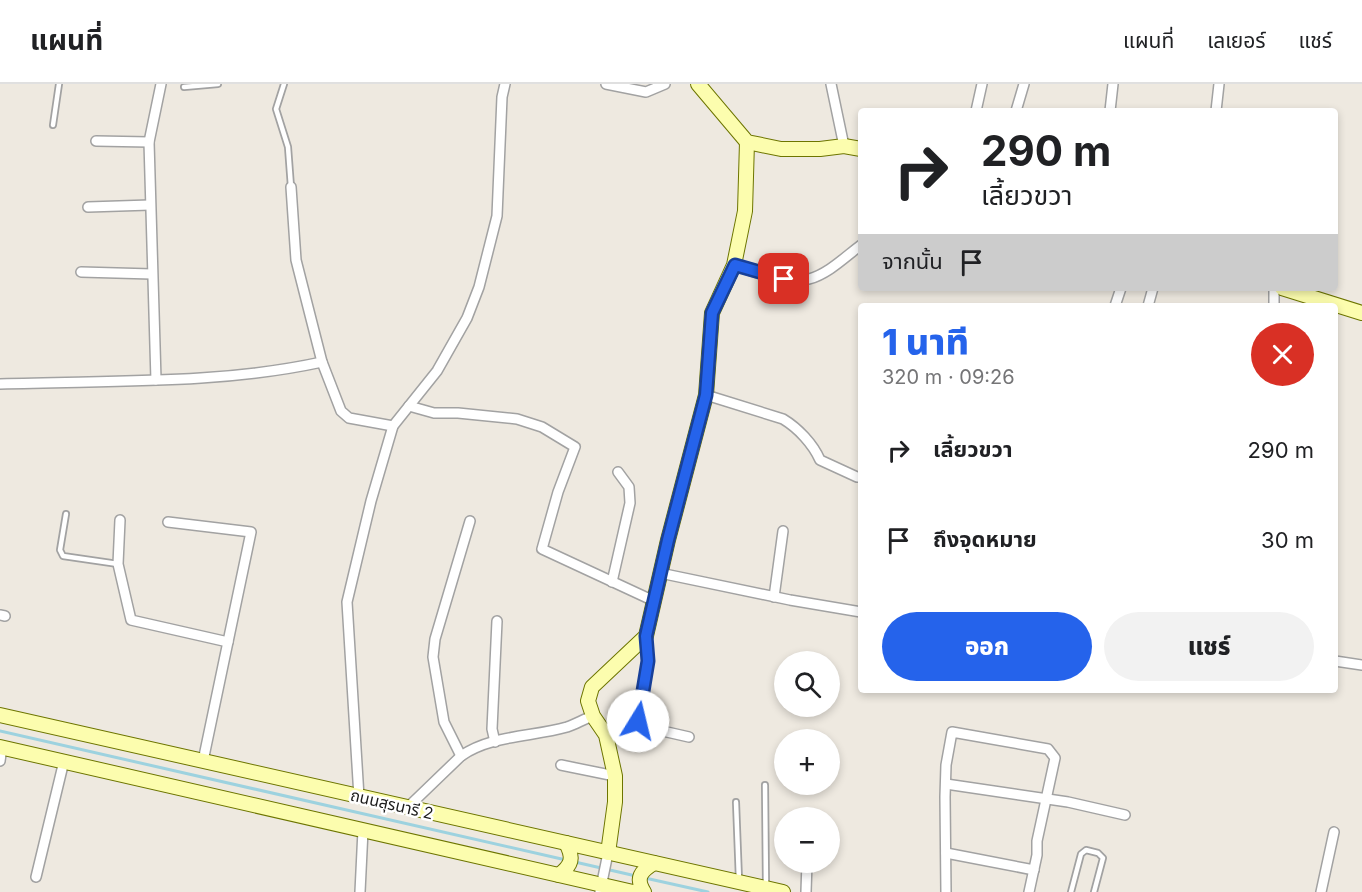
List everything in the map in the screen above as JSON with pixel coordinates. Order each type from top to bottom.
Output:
[{"type":"main road","points":[[698,84],[747,142],[781,149],[820,149],[844,146],[858,148]]},
{"type":"main road","points":[[608,856],[615,802],[615,776],[606,735],[593,716],[588,701],[592,687],[646,636],[706,395],[712,313],[735,265],[745,211],[747,142]]},
{"type":"main road","points":[[1291,291],[1328,303]]},
{"type":"main road","points":[[1338,306],[1362,314]]},
{"type":"main road","name":"ถนนสุรนารี 2","points":[[0,715],[407,808],[568,848],[783,892]]},
{"type":"main road","name":"ถนนสุรนารี 2","points":[[1,752],[64,761],[363,830],[562,872],[602,884],[639,890]]},
{"type":"main road","points":[[562,872],[571,864],[568,848]]},
{"type":"main road","points":[[639,890],[639,879],[649,866]]},
{"type":"street","points":[[156,380],[149,142],[161,84]]},
{"type":"street","points":[[359,797],[347,602],[370,501],[393,426],[437,371],[467,318],[479,287],[497,216],[502,97],[505,84]]},
{"type":"street","points":[[606,84],[646,92],[665,84]]},
{"type":"street","points":[[831,84],[844,146]]},
{"type":"street","points":[[977,108],[982,84]]},
{"type":"street","points":[[1017,108],[1024,84]]},
{"type":"street","points":[[1110,108],[1113,84]]},
{"type":"street","points":[[1216,108],[1219,84]]},
{"type":"street","points":[[96,141],[149,142]]},
{"type":"street","points":[[291,187],[296,260],[322,362],[341,411],[349,417],[393,426]]},
{"type":"street","points":[[88,207],[150,205]]},
{"type":"street","points":[[735,265],[766,275],[805,280],[821,273],[858,247]]},
{"type":"street","points":[[81,272],[152,274]]},
{"type":"street","points":[[0,384],[212,379],[295,368],[322,362]]},
{"type":"street","points":[[706,395],[783,419],[816,450],[820,460],[858,479]]},
{"type":"street","points":[[409,406],[434,413],[517,419],[542,427],[575,447],[558,492],[542,549],[654,601]]},
{"type":"street","points":[[612,582],[630,503],[629,487],[618,472]]},
{"type":"street","points":[[120,520],[118,564],[131,620],[228,642]]},
{"type":"street","points":[[461,756],[444,722],[434,657],[435,639],[470,521]]},
{"type":"street","points":[[168,522],[251,532],[203,761]]},
{"type":"street","points":[[774,597],[783,531]]},
{"type":"street","points":[[660,573],[774,597],[858,611]]},
{"type":"street","points":[[495,742],[492,729],[497,621]]},
{"type":"street","points":[[646,636],[648,661],[638,721],[645,727],[689,737]]},
{"type":"street","points":[[1338,661],[1362,665]]},
{"type":"street","points":[[407,808],[471,749],[567,727],[593,716]]},
{"type":"street","points":[[946,892],[946,765],[952,732],[1044,748],[1055,758],[1037,841],[1029,892]]},
{"type":"street","points":[[36,877],[64,761]]},
{"type":"street","points":[[561,765],[615,776]]},
{"type":"street","points":[[946,784],[1068,802],[1125,815]]},
{"type":"street","points":[[360,892],[363,830]]},
{"type":"street","points":[[1321,892],[1334,832]]},
{"type":"street","points":[[946,853],[1034,870]]},
{"type":"street","points":[[602,884],[608,856]]},
{"type":"street","points":[[806,892],[807,873]]},
{"type":"lane","points":[[53,125],[59,84]]},
{"type":"lane","points":[[184,87],[218,84]]},
{"type":"lane","points":[[284,84],[276,109],[288,147],[291,187]]},
{"type":"lane","points":[[66,514],[60,550],[63,556],[118,564]]},
{"type":"lane","points":[[765,784],[766,888]]},
{"type":"lane","points":[[736,802],[739,882]]},
{"type":"lane","points":[[1071,892],[1081,854],[1086,850],[1098,853],[1103,858],[1094,892]]},
{"type":"waterway","points":[[0,731],[566,860]]},
{"type":"waterway","points":[[575,862],[636,876]]},
{"type":"waterway","points":[[645,878],[708,892]]},
{"type":"route","points":[[638,721],[648,661],[646,636],[668,540],[706,395],[712,313],[735,265],[784,279]]}]
